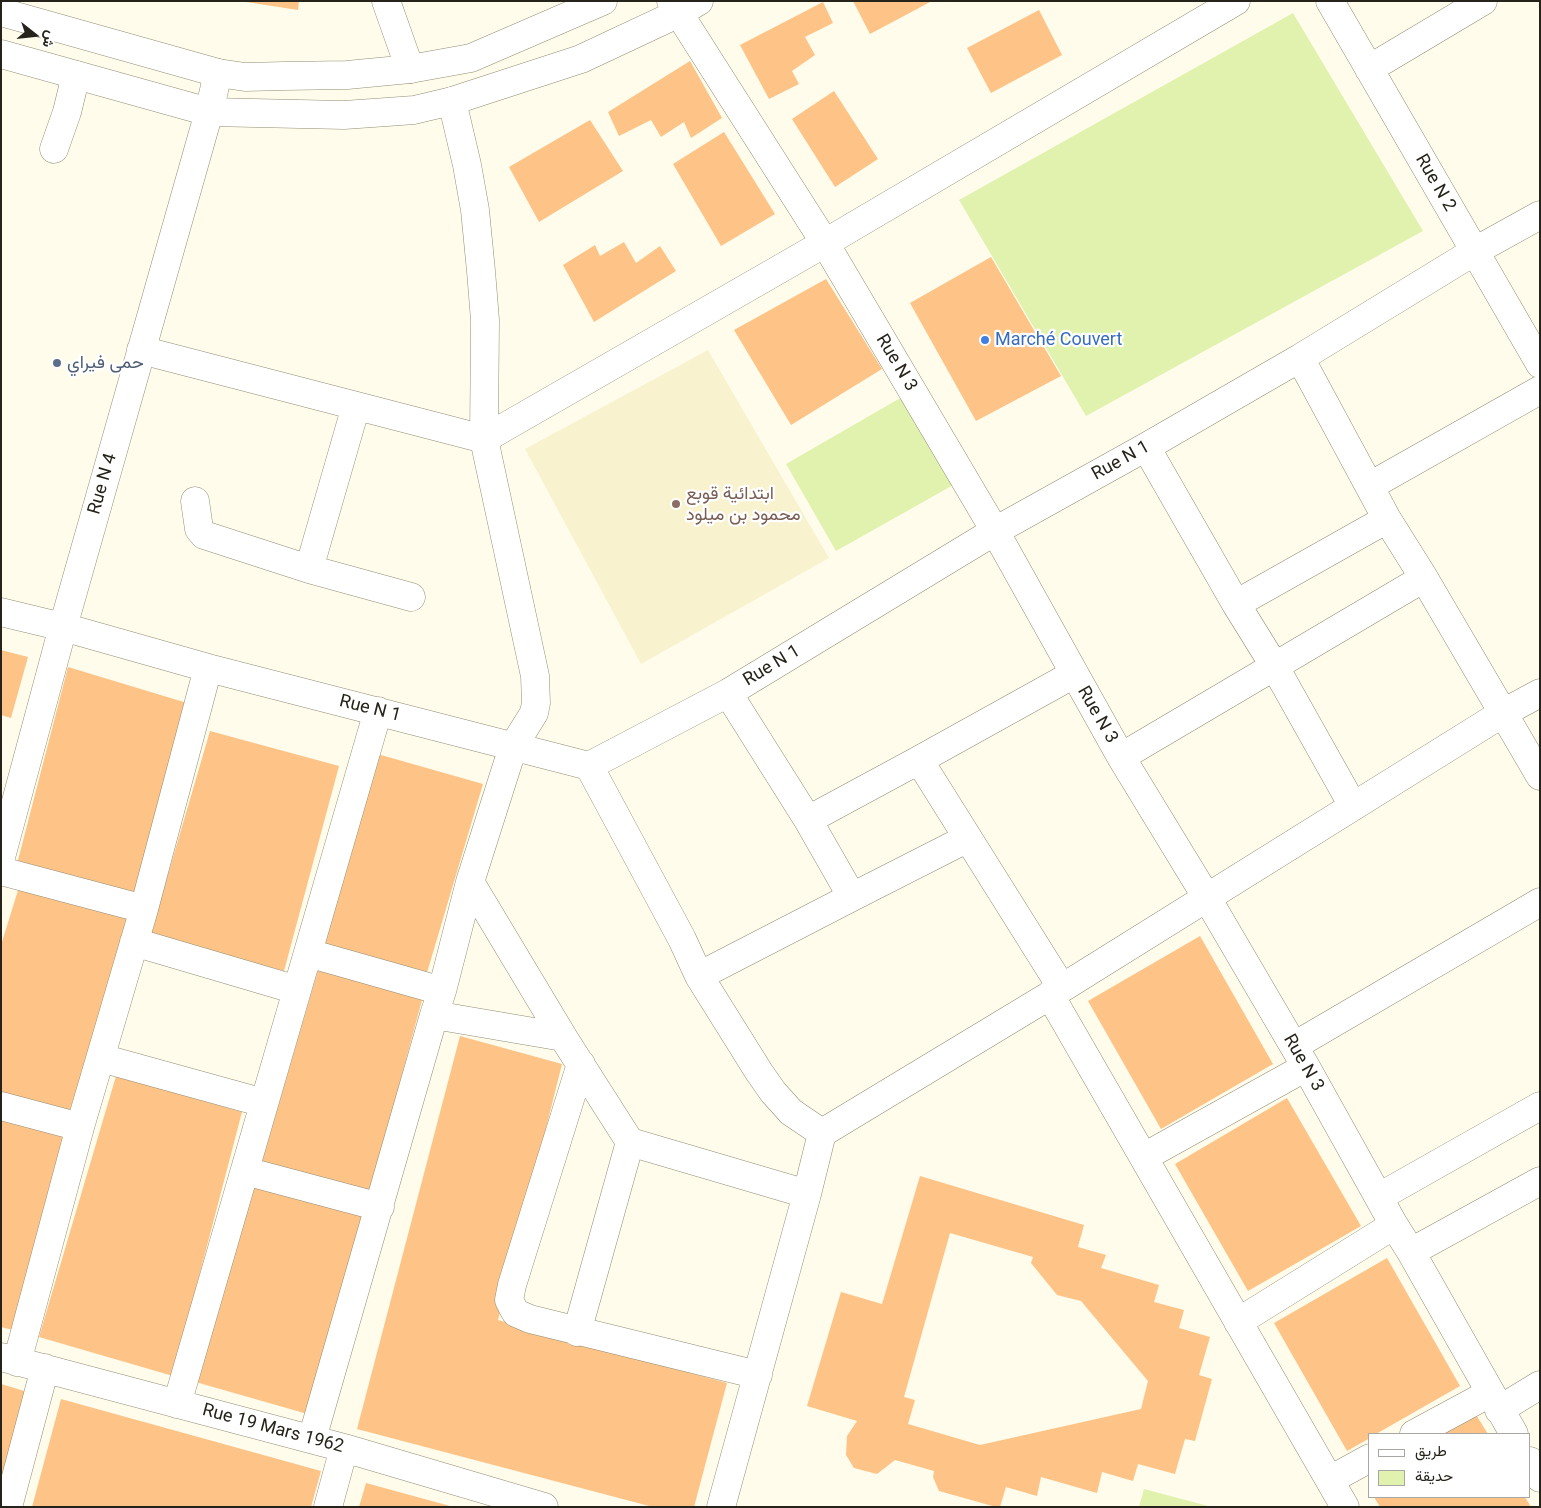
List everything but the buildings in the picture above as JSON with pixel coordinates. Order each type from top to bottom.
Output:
[{"type":"street","points":[[386,1],[410,69]]},
{"type":"street","points":[[1,12],[218,73],[245,77],[347,75],[410,69],[471,58],[604,1]]},
{"type":"street","points":[[141,350],[484,439],[825,243],[1236,1]]},
{"type":"street","name":"Rue N 2","points":[[1330,1],[1540,364]]},
{"type":"street","points":[[1369,69],[1483,1]]},
{"type":"street","points":[[1,54],[209,112],[344,115],[414,110],[452,101],[581,59],[683,5]]},
{"type":"street","name":"Rue N 3","points":[[683,5],[995,531],[1121,757],[1207,898],[1300,1057],[1513,1433]]},
{"type":"street","name":"Rue N 4","points":[[1,857],[63,628],[209,112],[218,73]]},
{"type":"street","points":[[54,149],[76,75]]},
{"type":"street","points":[[312,1440],[438,1003],[470,882],[513,747],[534,713],[536,702],[534,676],[484,439],[485,320],[481,271],[468,165],[452,101]]},
{"type":"street","name":"Rue N 1","points":[[1,612],[208,668],[589,766],[728,693],[995,531],[1300,358],[1475,251],[1540,215]]},
{"type":"street","points":[[1300,358],[1387,519],[1424,578],[1540,776]]},
{"type":"street","points":[[1370,486],[1540,390]]},
{"type":"street","points":[[309,569],[356,406]]},
{"type":"street","points":[[1146,447],[1236,604],[1276,666],[1353,806]]},
{"type":"street","points":[[195,501],[199,529],[204,535],[309,569],[411,597]]},
{"type":"street","points":[[1236,604],[1387,519]]},
{"type":"street","points":[[1121,757],[1424,578]]},
{"type":"street","points":[[9,1359],[101,1058],[144,909],[208,668]]},
{"type":"street","points":[[808,820],[1074,674]]},
{"type":"street","points":[[728,693],[808,820],[852,897]]},
{"type":"street","points":[[721,1507],[822,1133],[1056,992],[1503,713],[1540,693]]},
{"type":"street","points":[[178,1404],[378,711]]},
{"type":"street","points":[[919,760],[968,838],[1056,992],[1144,1157],[1345,1507]]},
{"type":"street","points":[[589,766],[682,939],[699,976],[773,1092],[791,1112],[822,1133]]},
{"type":"street","points":[[699,976],[968,838]]},
{"type":"street","points":[[1,871],[144,909]]},
{"type":"street","points":[[470,882],[562,1037],[630,1142],[807,1194]]},
{"type":"street","points":[[1144,1157],[1540,902]]},
{"type":"street","points":[[134,942],[297,990]]},
{"type":"street","points":[[308,953],[438,1003],[562,1037]]},
{"type":"street","points":[[101,1058],[264,1103]]},
{"type":"street","points":[[581,1064],[512,1285],[509,1300],[516,1313],[577,1332],[758,1375]]},
{"type":"street","points":[[1,1106],[80,1127]]},
{"type":"street","points":[[1379,1197],[1540,1106]]},
{"type":"street","points":[[577,1332],[630,1142]]},
{"type":"street","points":[[245,1172],[380,1207]]},
{"type":"street","points":[[1411,1252],[1540,1180]]},
{"type":"street","points":[[1238,1322],[1394,1225]]},
{"type":"street","name":"Rue 19 Mars 1962","points":[[9,1359],[344,1448],[544,1507]]},
{"type":"street","points":[[8,1507],[45,1368]]},
{"type":"street","points":[[1416,1433],[1540,1385]]},
{"type":"street","points":[[328,1507],[344,1448]]},
{"type":"street","points":[[1330,1480],[1368,1459]]},
{"type":"street","points":[[1531,1463],[1540,1478]]},
{"type":"shaded area","name":"ابتدائية قوبع محمود بن ميلود","points":[[708,350],[829,558],[641,664],[525,449]]},
{"type":"green space","points":[[1293,13],[1423,231],[1086,416],[959,200]]},
{"type":"green space","points":[[902,397],[955,484],[836,551],[786,464]]},
{"type":"green space","points":[[1144,1489],[1212,1507],[1139,1507]]},
{"type":"place","name":"Marché Couvert","points":[[985,340]]},
{"type":"place","name":"حمى فيراي","points":[[57,363]]},
{"type":"place","name":"ابتدائية قوبع محمود بن ميلود","points":[[676,504]]}]
